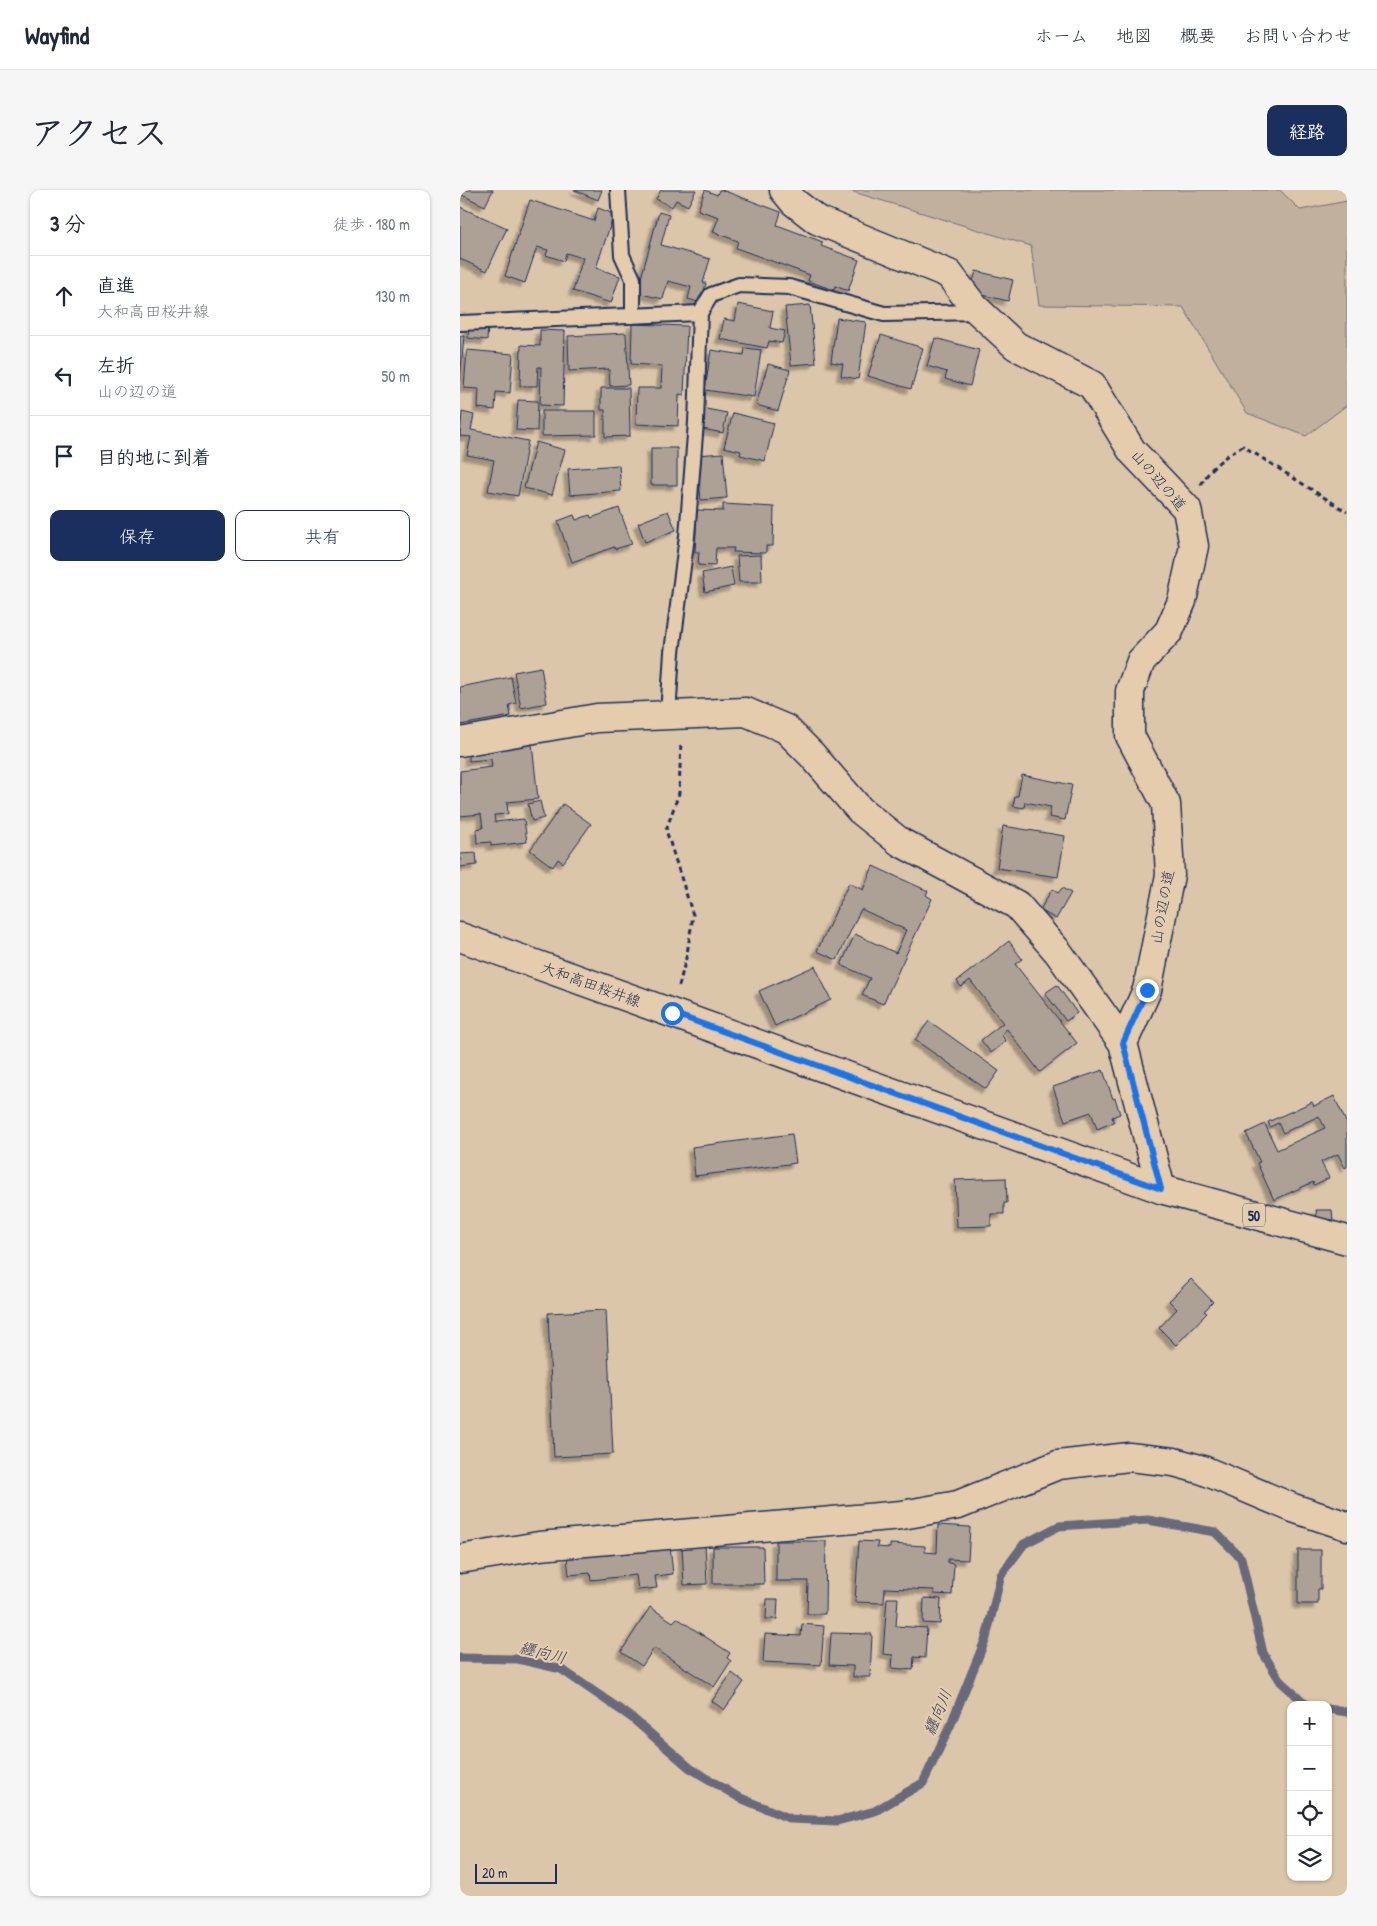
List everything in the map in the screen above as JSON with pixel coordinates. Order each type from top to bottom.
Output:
[{"type":"street","name":"山の辺の道","points":[[784,190],[794,202],[817,220],[949,274],[980,312],[1016,346],[1092,385],[1132,451],[1187,509],[1194,546],[1182,601],[1169,631],[1141,661],[1130,691],[1130,736],[1166,804],[1170,875],[1147,990],[1123,1043]]},
{"type":"street","points":[[460,742],[597,718],[746,712],[786,729],[812,755],[860,810],[900,842],[1017,904],[1058,952],[1123,1043],[1161,1189]]},
{"type":"street","name":"大和高田桜井線","points":[[460,936],[1161,1189],[1347,1240]]},
{"type":"street","points":[[460,1559],[540,1546],[902,1514],[958,1505],[1058,1465],[1129,1457],[1174,1462],[1203,1470],[1293,1508],[1347,1526]]},
{"type":"lane","points":[[618,190],[622,255],[633,279],[633,316]]},
{"type":"lane","points":[[675,715],[672,652],[687,536],[696,422],[700,313],[711,295],[739,286],[789,287],[884,314],[980,312]]},
{"type":"lane","points":[[460,323],[700,313]]},
{"type":"path","points":[[1187,509],[1207,473],[1225,456],[1243,446],[1347,512]]},
{"type":"path","points":[[672,1013],[687,954],[692,915],[666,830],[679,793],[675,715]]},
{"type":"shaded area","points":[[847,190],[1280,190],[1300,210],[1347,201],[1347,405],[1306,436],[1247,413],[1183,307],[1039,305],[1031,246]]},
{"type":"building","points":[[460,190],[493,190],[485,206],[460,194]]},
{"type":"building","points":[[574,190],[602,190],[598,200]]},
{"type":"building","points":[[661,190],[696,190],[688,206],[676,200],[672,207],[656,199]]},
{"type":"building","points":[[705,190],[717,195],[719,190],[722,190],[781,212],[777,225],[823,242],[821,246],[859,260],[848,291],[835,286],[834,290],[808,281],[810,275],[736,248],[738,241],[713,232],[719,217],[698,210]]},
{"type":"building","points":[[530,200],[594,221],[598,208],[614,214],[596,268],[620,276],[611,303],[573,291],[583,258],[566,253],[564,261],[546,255],[548,250],[537,247],[525,283],[505,276]]},
{"type":"building","points":[[460,207],[507,228],[487,271],[460,259]]},
{"type":"building","points":[[659,212],[669,215],[661,245],[710,259],[703,283],[706,283],[701,303],[688,299],[691,287],[668,281],[663,299],[637,293]]},
{"type":"building","points":[[976,271],[1013,280],[1008,301],[970,292]]},
{"type":"building","points":[[738,304],[773,311],[770,328],[785,331],[782,343],[769,341],[767,348],[720,339],[724,319],[735,321]]},
{"type":"building","points":[[810,305],[816,363],[791,365],[785,307]]},
{"type":"building","points":[[837,318],[866,322],[858,379],[841,376],[843,364],[831,362]]},
{"type":"building","points":[[632,324],[687,326],[684,395],[679,394],[678,426],[636,424],[637,388],[661,388],[662,366],[631,364]]},
{"type":"building","points":[[469,326],[488,328],[487,340],[468,338]]},
{"type":"building","points":[[540,330],[565,331],[563,406],[540,405],[541,367],[538,367],[537,386],[520,386],[521,345],[540,346]]},
{"type":"building","points":[[626,333],[629,385],[610,386],[609,369],[569,371],[568,336]]},
{"type":"building","points":[[881,335],[923,348],[911,389],[868,376]]},
{"type":"building","points":[[460,336],[464,336],[460,381]]},
{"type":"building","points":[[935,338],[979,350],[970,386],[945,379],[947,372],[927,366]]},
{"type":"building","points":[[745,348],[761,350],[754,397],[705,390],[711,350],[744,355]]},
{"type":"building","points":[[467,350],[513,354],[510,393],[496,392],[495,410],[478,408],[479,389],[464,388]]},
{"type":"building","points":[[768,364],[790,370],[778,411],[756,405]]},
{"type":"building","points":[[601,388],[629,388],[630,436],[605,437],[605,410],[601,410]]},
{"type":"building","points":[[518,400],[538,401],[537,431],[516,430]]},
{"type":"building","points":[[701,408],[727,413],[723,433],[697,428]]},
{"type":"building","points":[[542,411],[596,411],[596,435],[542,436]]},
{"type":"building","points":[[462,412],[474,415],[471,430],[528,441],[518,496],[488,491],[494,460],[467,455],[471,437],[460,436]]},
{"type":"building","points":[[733,413],[774,423],[765,461],[740,455],[741,451],[724,447]]},
{"type":"building","points":[[536,442],[565,450],[552,495],[524,488]]},
{"type":"building","points":[[651,448],[677,448],[677,485],[651,485]]},
{"type":"building","points":[[723,453],[727,498],[701,500],[697,455]]},
{"type":"building","points":[[619,465],[621,491],[570,495],[568,469]]},
{"type":"building","points":[[723,504],[774,507],[773,546],[766,546],[766,553],[733,552],[734,548],[716,548],[715,566],[698,565],[699,552],[695,552],[697,510],[723,511]]},
{"type":"building","points":[[619,508],[632,544],[615,549],[614,547],[572,562],[558,521],[574,515],[576,520],[590,515],[591,518]]},
{"type":"building","points":[[668,511],[676,530],[645,542],[638,523]]},
{"type":"building","points":[[761,555],[762,582],[739,582],[737,556]]},
{"type":"building","points":[[731,567],[734,586],[705,592],[702,573]]},
{"type":"building","points":[[541,667],[547,703],[521,708],[514,672]]},
{"type":"building","points":[[511,677],[516,703],[509,705],[511,716],[460,725],[460,687]]},
{"type":"building","points":[[532,744],[538,799],[507,802],[508,814],[494,815],[495,822],[524,819],[527,842],[491,846],[491,842],[477,843],[476,829],[483,828],[481,814],[460,816],[460,771],[492,767],[491,759],[469,761],[469,753],[492,751],[492,748]]},
{"type":"building","points":[[1022,775],[1072,785],[1065,820],[1049,817],[1051,807],[1025,802],[1024,808],[1013,806],[1015,796],[1018,796]]},
{"type":"building","points":[[540,801],[544,818],[532,821],[528,804]]},
{"type":"building","points":[[563,804],[591,824],[563,863],[558,859],[553,867],[530,850]]},
{"type":"building","points":[[1003,826],[1065,836],[1058,877],[997,868]]},
{"type":"building","points":[[476,853],[477,865],[460,867],[460,854]]},
{"type":"building","points":[[873,866],[928,891],[926,895],[932,899],[883,1004],[862,995],[870,978],[841,965],[855,934],[896,953],[906,930],[861,909],[837,960],[817,951],[849,883],[863,890]]},
{"type":"building","points":[[1062,888],[1071,893],[1056,919],[1040,910],[1052,889],[1058,893]]},
{"type":"building","points":[[1009,941],[1022,959],[1015,964],[1077,1043],[1040,1072],[1007,1029],[1001,1034],[1006,1041],[991,1053],[981,1040],[1003,1023],[970,980],[961,987],[957,981]]},
{"type":"building","points":[[815,966],[831,1000],[775,1026],[759,991]]},
{"type":"building","points":[[1057,985],[1077,1013],[1066,1021],[1045,993]]},
{"type":"building","points":[[929,1021],[999,1071],[986,1089],[915,1040]]},
{"type":"building","points":[[1103,1070],[1120,1114],[1112,1117],[1114,1122],[1097,1129],[1091,1112],[1065,1121],[1053,1087]]},
{"type":"building","points":[[1334,1096],[1347,1124],[1347,1167],[1345,1168],[1338,1154],[1321,1162],[1329,1178],[1314,1185],[1313,1182],[1274,1200],[1257,1163],[1260,1162],[1246,1133],[1265,1124],[1277,1150],[1325,1128],[1319,1116],[1283,1133],[1278,1123],[1270,1127],[1268,1122],[1312,1102],[1314,1106]]},
{"type":"building","points":[[792,1134],[796,1163],[695,1176],[692,1147]]},
{"type":"building","points":[[1006,1178],[1007,1203],[1004,1203],[1004,1214],[991,1214],[991,1226],[957,1227],[955,1180]]},
{"type":"building","points":[[1316,1210],[1332,1210],[1333,1220],[1317,1220]]},
{"type":"building","points":[[1191,1279],[1213,1302],[1204,1311],[1207,1313],[1176,1345],[1159,1328],[1177,1309],[1169,1301]]},
{"type":"building","points":[[606,1310],[613,1454],[554,1457],[548,1313]]},
{"type":"building","points":[[938,1525],[970,1527],[968,1560],[948,1559],[948,1563],[954,1564],[952,1595],[934,1594],[934,1590],[885,1588],[884,1603],[855,1602],[859,1541],[878,1542],[877,1547],[890,1548],[890,1544],[925,1546],[925,1552],[937,1553]]},
{"type":"building","points":[[776,1541],[826,1541],[825,1614],[807,1614],[808,1581],[776,1581]]},
{"type":"building","points":[[705,1544],[707,1584],[684,1585],[682,1545]]},
{"type":"building","points":[[670,1545],[673,1574],[655,1576],[657,1588],[638,1590],[636,1575],[591,1580],[590,1573],[569,1575],[567,1557]]},
{"type":"building","points":[[713,1547],[763,1547],[764,1584],[713,1584]]},
{"type":"building","points":[[1298,1550],[1321,1550],[1321,1589],[1318,1589],[1318,1604],[1298,1604]]},
{"type":"building","points":[[887,1598],[898,1598],[896,1626],[927,1628],[925,1658],[914,1657],[913,1670],[892,1668],[893,1655],[883,1654]]},
{"type":"building","points":[[924,1598],[941,1599],[940,1624],[923,1623]]},
{"type":"building","points":[[767,1599],[778,1599],[777,1619],[766,1619]]},
{"type":"building","points":[[650,1607],[673,1622],[677,1618],[730,1653],[727,1658],[731,1661],[714,1687],[654,1648],[642,1666],[621,1652]]},
{"type":"building","points":[[802,1624],[824,1626],[821,1665],[763,1662],[765,1634],[801,1636]]},
{"type":"building","points":[[831,1633],[872,1634],[870,1677],[853,1677],[853,1666],[829,1665]]},
{"type":"building","points":[[732,1673],[744,1682],[724,1710],[712,1701]]},
{"type":"waterway","name":"纒向川","points":[[460,1658],[518,1659],[561,1669],[631,1717],[690,1768],[738,1797],[791,1819],[837,1821],[875,1811],[923,1783],[951,1724],[986,1638],[1001,1575],[1024,1544],[1059,1526],[1148,1520],[1215,1532],[1241,1558],[1263,1653],[1281,1682],[1302,1701]]},
{"type":"waterway","name":"纒向川","points":[[1332,1710],[1347,1712]]},
{"type":"route","points":[[672,1013],[1161,1189],[1123,1043],[1147,990]]}]
